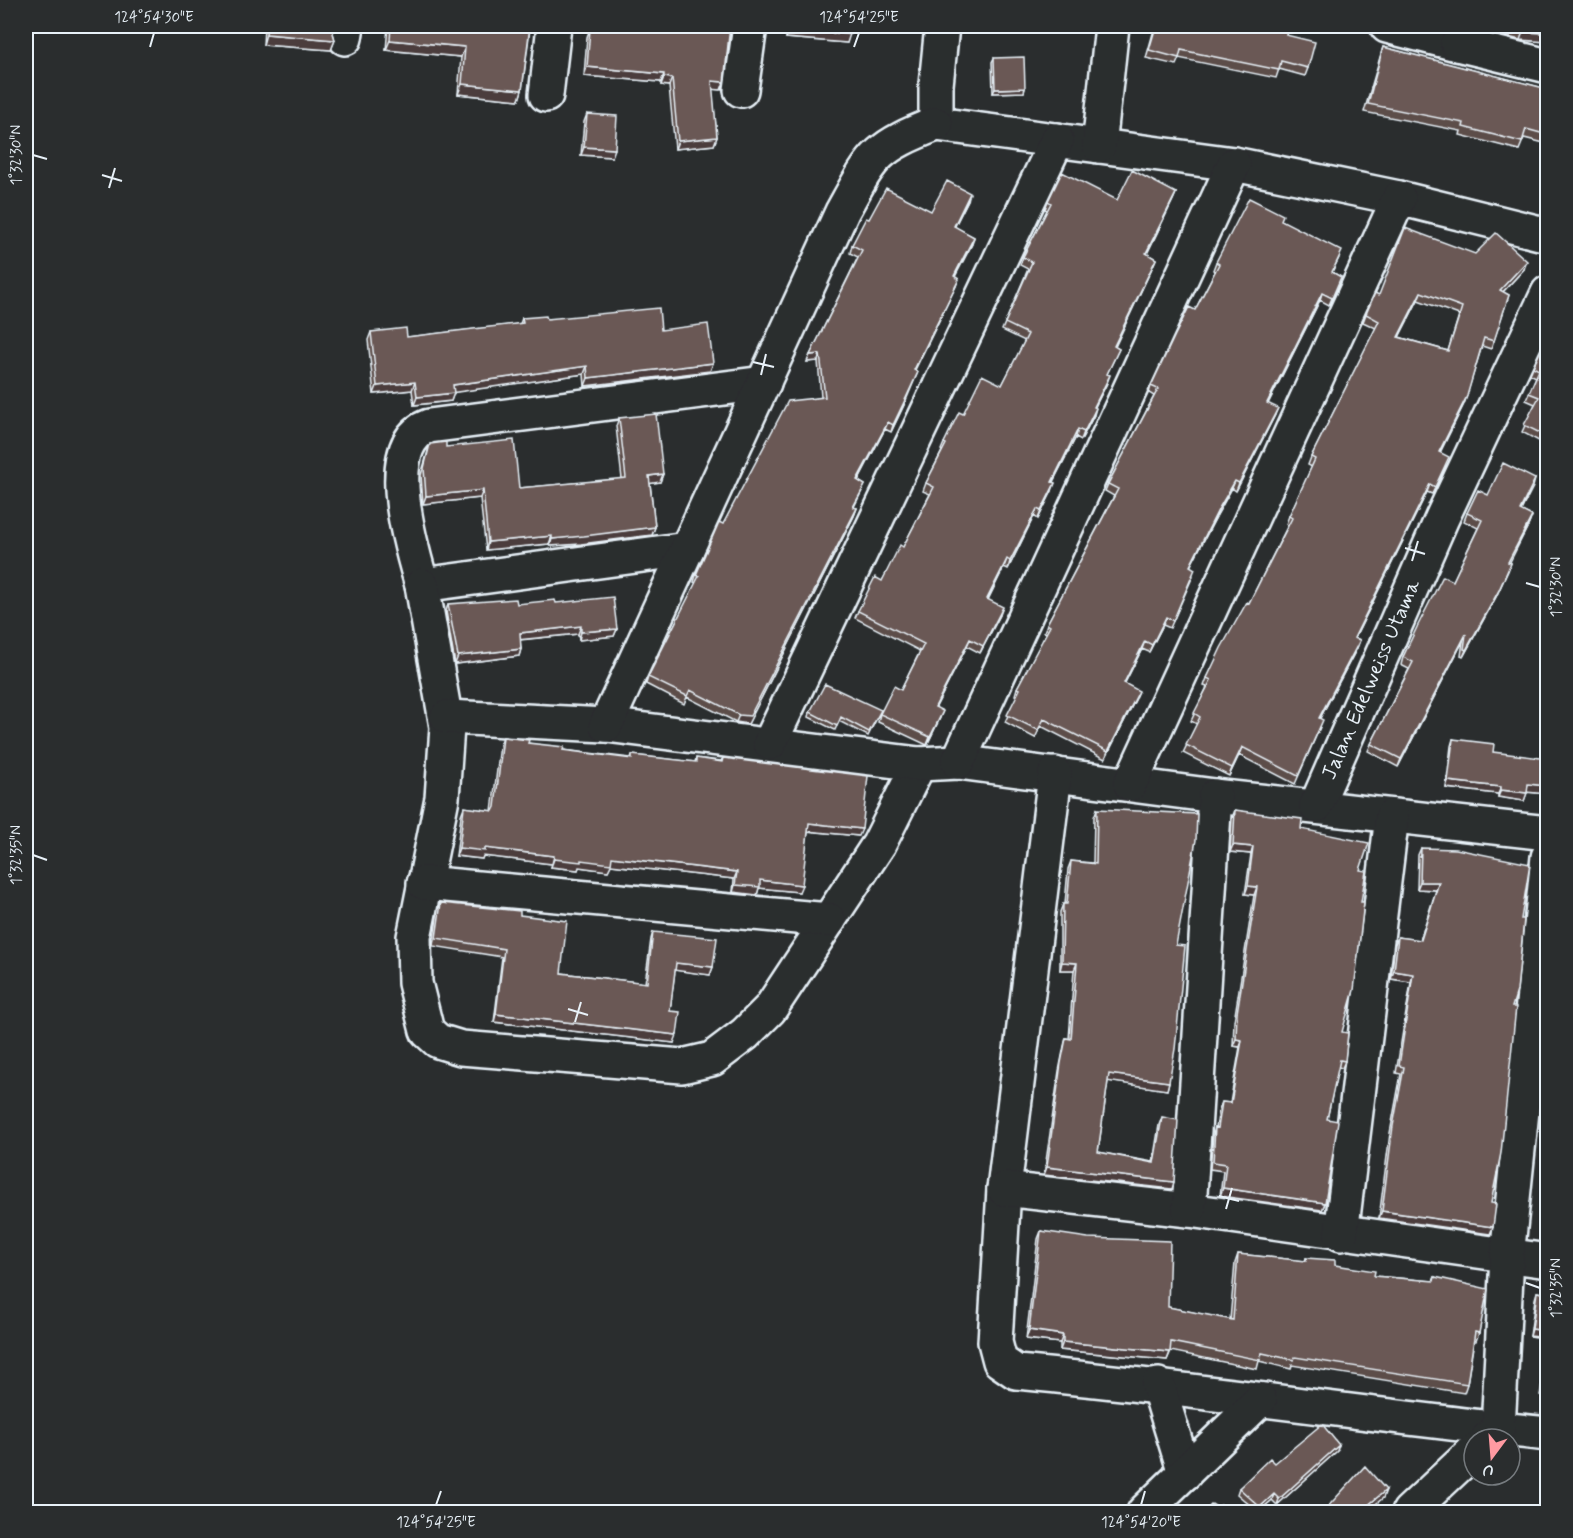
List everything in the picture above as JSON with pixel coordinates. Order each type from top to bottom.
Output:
[{"type":"street","points":[[546,95],[554,26]]},
{"type":"street","points":[[741,90],[750,26]]},
{"type":"street","points":[[936,124],[936,85],[942,26]]},
{"type":"street","points":[[1100,146],[1112,26]]},
{"type":"street","points":[[1387,26],[1458,35],[1548,66]]},
{"type":"street","points":[[606,724],[842,212],[870,161],[902,137],[936,124],[1234,164],[1399,198],[1548,235]]},
{"type":"street","points":[[770,743],[1057,140]]},
{"type":"street","points":[[958,762],[1234,164]]},
{"type":"street","points":[[1130,783],[1399,198]]},
{"type":"street","name":"Jalan Edelweiss Utama","points":[[1316,806],[1442,518],[1548,293]]},
{"type":"street","points":[[764,382],[420,429],[412,436],[401,470],[406,518],[422,585],[447,717],[442,798],[414,937],[415,983],[427,1030],[438,1041],[460,1048],[682,1066],[712,1059],[745,1034],[770,1009],[879,844],[919,764]]},
{"type":"street","points":[[422,585],[687,549]]},
{"type":"street","points":[[447,717],[606,724],[770,743],[919,764],[958,762],[1215,796],[1548,833]]},
{"type":"street","points":[[1055,774],[1004,1189],[995,1342],[1000,1361],[1016,1372],[1158,1385],[1462,1430]]},
{"type":"street","points":[[1189,1210],[1215,796]]},
{"type":"street","points":[[1341,1234],[1392,816]]},
{"type":"street","points":[[1493,1427],[1548,857]]},
{"type":"street","points":[[424,883],[829,920]]},
{"type":"street","points":[[1004,1189],[1189,1210],[1341,1234],[1548,1261]]},
{"type":"street","points":[[1158,1385],[1185,1473]]},
{"type":"street","points":[[1144,1512],[1260,1400]]},
{"type":"street","points":[[1522,1434],[1548,1434]]},
{"type":"street","points":[[1409,1512],[1462,1462]]},
{"type":"building","points":[[267,26],[331,26],[335,40],[266,34]]},
{"type":"building","points":[[391,26],[530,26],[522,90],[462,84],[465,47],[390,40]]},
{"type":"building","points":[[594,26],[730,26],[724,82],[712,81],[717,137],[678,141],[672,78],[664,77],[664,74],[587,67],[590,29],[594,29]]},
{"type":"building","points":[[790,26],[850,26],[850,34],[789,30]]},
{"type":"building","points":[[1156,26],[1281,26],[1288,27],[1286,35],[1315,42],[1308,68],[1281,61],[1279,70],[1181,50],[1179,58],[1149,50]]},
{"type":"building","points":[[1499,26],[1548,26],[1548,33],[1523,32]]},
{"type":"building","points":[[1383,47],[1548,89],[1548,135],[1526,129],[1522,142],[1463,127],[1464,123],[1368,104]]},
{"type":"building","points":[[1024,57],[1025,88],[995,89],[994,58]]},
{"type":"building","points":[[587,114],[617,116],[615,149],[584,147]]},
{"type":"building","points":[[1132,170],[1176,193],[1146,253],[1156,259],[1114,346],[1119,349],[1107,374],[1110,375],[1094,407],[1096,408],[1084,432],[1078,429],[1052,482],[1055,483],[1041,511],[1037,509],[1010,561],[1007,559],[987,599],[1003,607],[983,646],[970,639],[935,707],[943,711],[930,737],[880,714],[894,686],[901,690],[924,644],[858,611],[875,577],[882,581],[900,545],[903,547],[934,487],[926,483],[959,412],[963,414],[982,375],[1002,385],[1028,334],[1005,323],[1032,262],[1023,257],[1051,203],[1048,201],[1062,172],[1117,200]]},
{"type":"building","points":[[947,181],[970,193],[954,226],[974,237],[954,276],[959,279],[914,370],[918,372],[893,425],[888,422],[857,480],[865,485],[853,507],[857,508],[750,716],[739,715],[690,690],[687,696],[648,677],[699,576],[696,575],[719,522],[723,524],[788,401],[825,397],[820,354],[810,355],[862,250],[852,245],[866,218],[869,219],[886,188],[931,211]]},
{"type":"building","points":[[1249,198],[1283,215],[1281,220],[1342,251],[1332,272],[1341,277],[1332,298],[1322,293],[1267,403],[1278,408],[1239,483],[1235,481],[1219,508],[1190,566],[1195,569],[1173,621],[1166,617],[1152,645],[1145,641],[1124,683],[1139,691],[1108,751],[1044,719],[1038,730],[1007,715],[1020,689],[1017,688],[1050,626],[1047,624],[1118,489],[1108,484],[1158,389],[1151,386],[1175,335],[1189,307],[1195,310],[1219,264],[1216,262]]},
{"type":"building","points":[[1405,228],[1475,254],[1496,233],[1527,261],[1500,290],[1509,295],[1494,341],[1484,338],[1467,396],[1439,452],[1449,457],[1435,487],[1430,484],[1354,638],[1360,640],[1319,718],[1323,720],[1298,776],[1242,747],[1232,768],[1186,745],[1200,717],[1194,713],[1211,680],[1207,678],[1221,648],[1247,602],[1249,603],[1292,518],[1289,516],[1315,459],[1311,457],[1379,321],[1366,314],[1375,293],[1379,295]],"holes":[[[1421,292],[1462,307],[1448,351],[1398,337]]]},
{"type":"building","points":[[659,308],[661,330],[708,324],[713,363],[588,378],[587,366],[453,385],[454,393],[417,397],[415,382],[377,386],[371,332],[406,328],[407,337],[523,323],[522,318],[546,316],[547,319]]},
{"type":"building","points":[[1544,344],[1548,345],[1548,437],[1524,425],[1539,397],[1529,393],[1539,370],[1533,367]]},
{"type":"building","points":[[656,414],[663,474],[649,476],[655,527],[552,539],[552,536],[488,542],[483,490],[426,496],[424,468],[430,444],[446,442],[446,447],[514,440],[519,488],[626,478],[619,418]]},
{"type":"building","points":[[1503,463],[1535,479],[1520,510],[1532,516],[1508,562],[1511,563],[1499,590],[1466,650],[1464,649],[1466,634],[1401,759],[1371,744],[1413,662],[1403,657],[1418,625],[1443,576],[1453,581],[1482,520],[1467,513],[1478,490],[1488,495]]},
{"type":"building","points":[[613,597],[617,629],[581,632],[581,626],[520,633],[521,649],[458,656],[448,604],[516,599],[517,604],[555,600],[556,603]]},
{"type":"building","points":[[825,684],[881,710],[869,732],[841,717],[837,726],[810,712]]},
{"type":"building","points":[[503,737],[529,740],[528,743],[564,747],[563,750],[632,759],[632,755],[696,762],[696,758],[722,762],[723,758],[868,776],[862,829],[809,823],[802,885],[760,880],[760,887],[735,885],[737,872],[612,857],[611,864],[554,859],[554,856],[485,848],[485,851],[459,848],[464,807],[493,811],[495,807]]},
{"type":"building","points":[[1453,739],[1494,744],[1493,752],[1548,759],[1548,786],[1528,784],[1527,793],[1501,790],[1501,787],[1448,781]]},
{"type":"building","points":[[1097,809],[1197,814],[1196,840],[1176,945],[1185,946],[1175,1049],[1169,1082],[1109,1074],[1098,1152],[1154,1163],[1162,1117],[1178,1120],[1174,1182],[1047,1167],[1061,1063],[1066,1038],[1071,1039],[1077,963],[1062,962],[1063,904],[1067,904],[1071,861],[1096,864]]},
{"type":"building","points":[[1235,810],[1302,819],[1301,829],[1369,843],[1360,870],[1366,871],[1361,902],[1364,902],[1354,990],[1342,1032],[1348,1033],[1345,1061],[1340,1060],[1327,1119],[1338,1121],[1325,1203],[1223,1188],[1226,1164],[1213,1162],[1215,1127],[1218,1128],[1222,1102],[1231,1103],[1242,1040],[1236,1039],[1237,1013],[1257,887],[1248,886],[1253,847],[1233,845]]},
{"type":"building","points":[[1421,848],[1456,849],[1530,864],[1521,919],[1524,919],[1517,991],[1512,1007],[1516,1007],[1501,1153],[1491,1203],[1496,1204],[1493,1227],[1382,1211],[1393,1126],[1404,1067],[1399,1066],[1413,974],[1394,971],[1398,937],[1421,940],[1439,882],[1420,882]]},
{"type":"building","points":[[441,903],[520,911],[520,915],[567,921],[561,973],[647,983],[653,932],[717,938],[713,967],[676,963],[670,1011],[680,1012],[677,1035],[496,1014],[504,949],[436,938]]},
{"type":"building","points":[[1041,1231],[1088,1238],[1170,1241],[1168,1307],[1233,1320],[1238,1254],[1306,1261],[1306,1258],[1335,1260],[1335,1265],[1375,1271],[1374,1276],[1434,1281],[1435,1277],[1488,1289],[1479,1333],[1475,1332],[1467,1384],[1295,1357],[1294,1360],[1262,1353],[1260,1360],[1171,1342],[1170,1352],[1063,1342],[1063,1335],[1029,1330]]},
{"type":"building","points":[[1537,1292],[1548,1294],[1548,1331],[1532,1329]]},
{"type":"building","points":[[1548,1356],[1548,1388],[1542,1387]]},
{"type":"building","points":[[1322,1424],[1339,1445],[1279,1499],[1274,1494],[1260,1507],[1239,1488],[1270,1458],[1275,1463]]},
{"type":"building","points":[[1365,1466],[1386,1490],[1360,1512],[1323,1512]]},
{"type":"building","points":[[1212,1504],[1218,1508],[1221,1505],[1226,1512],[1204,1512]]}]
